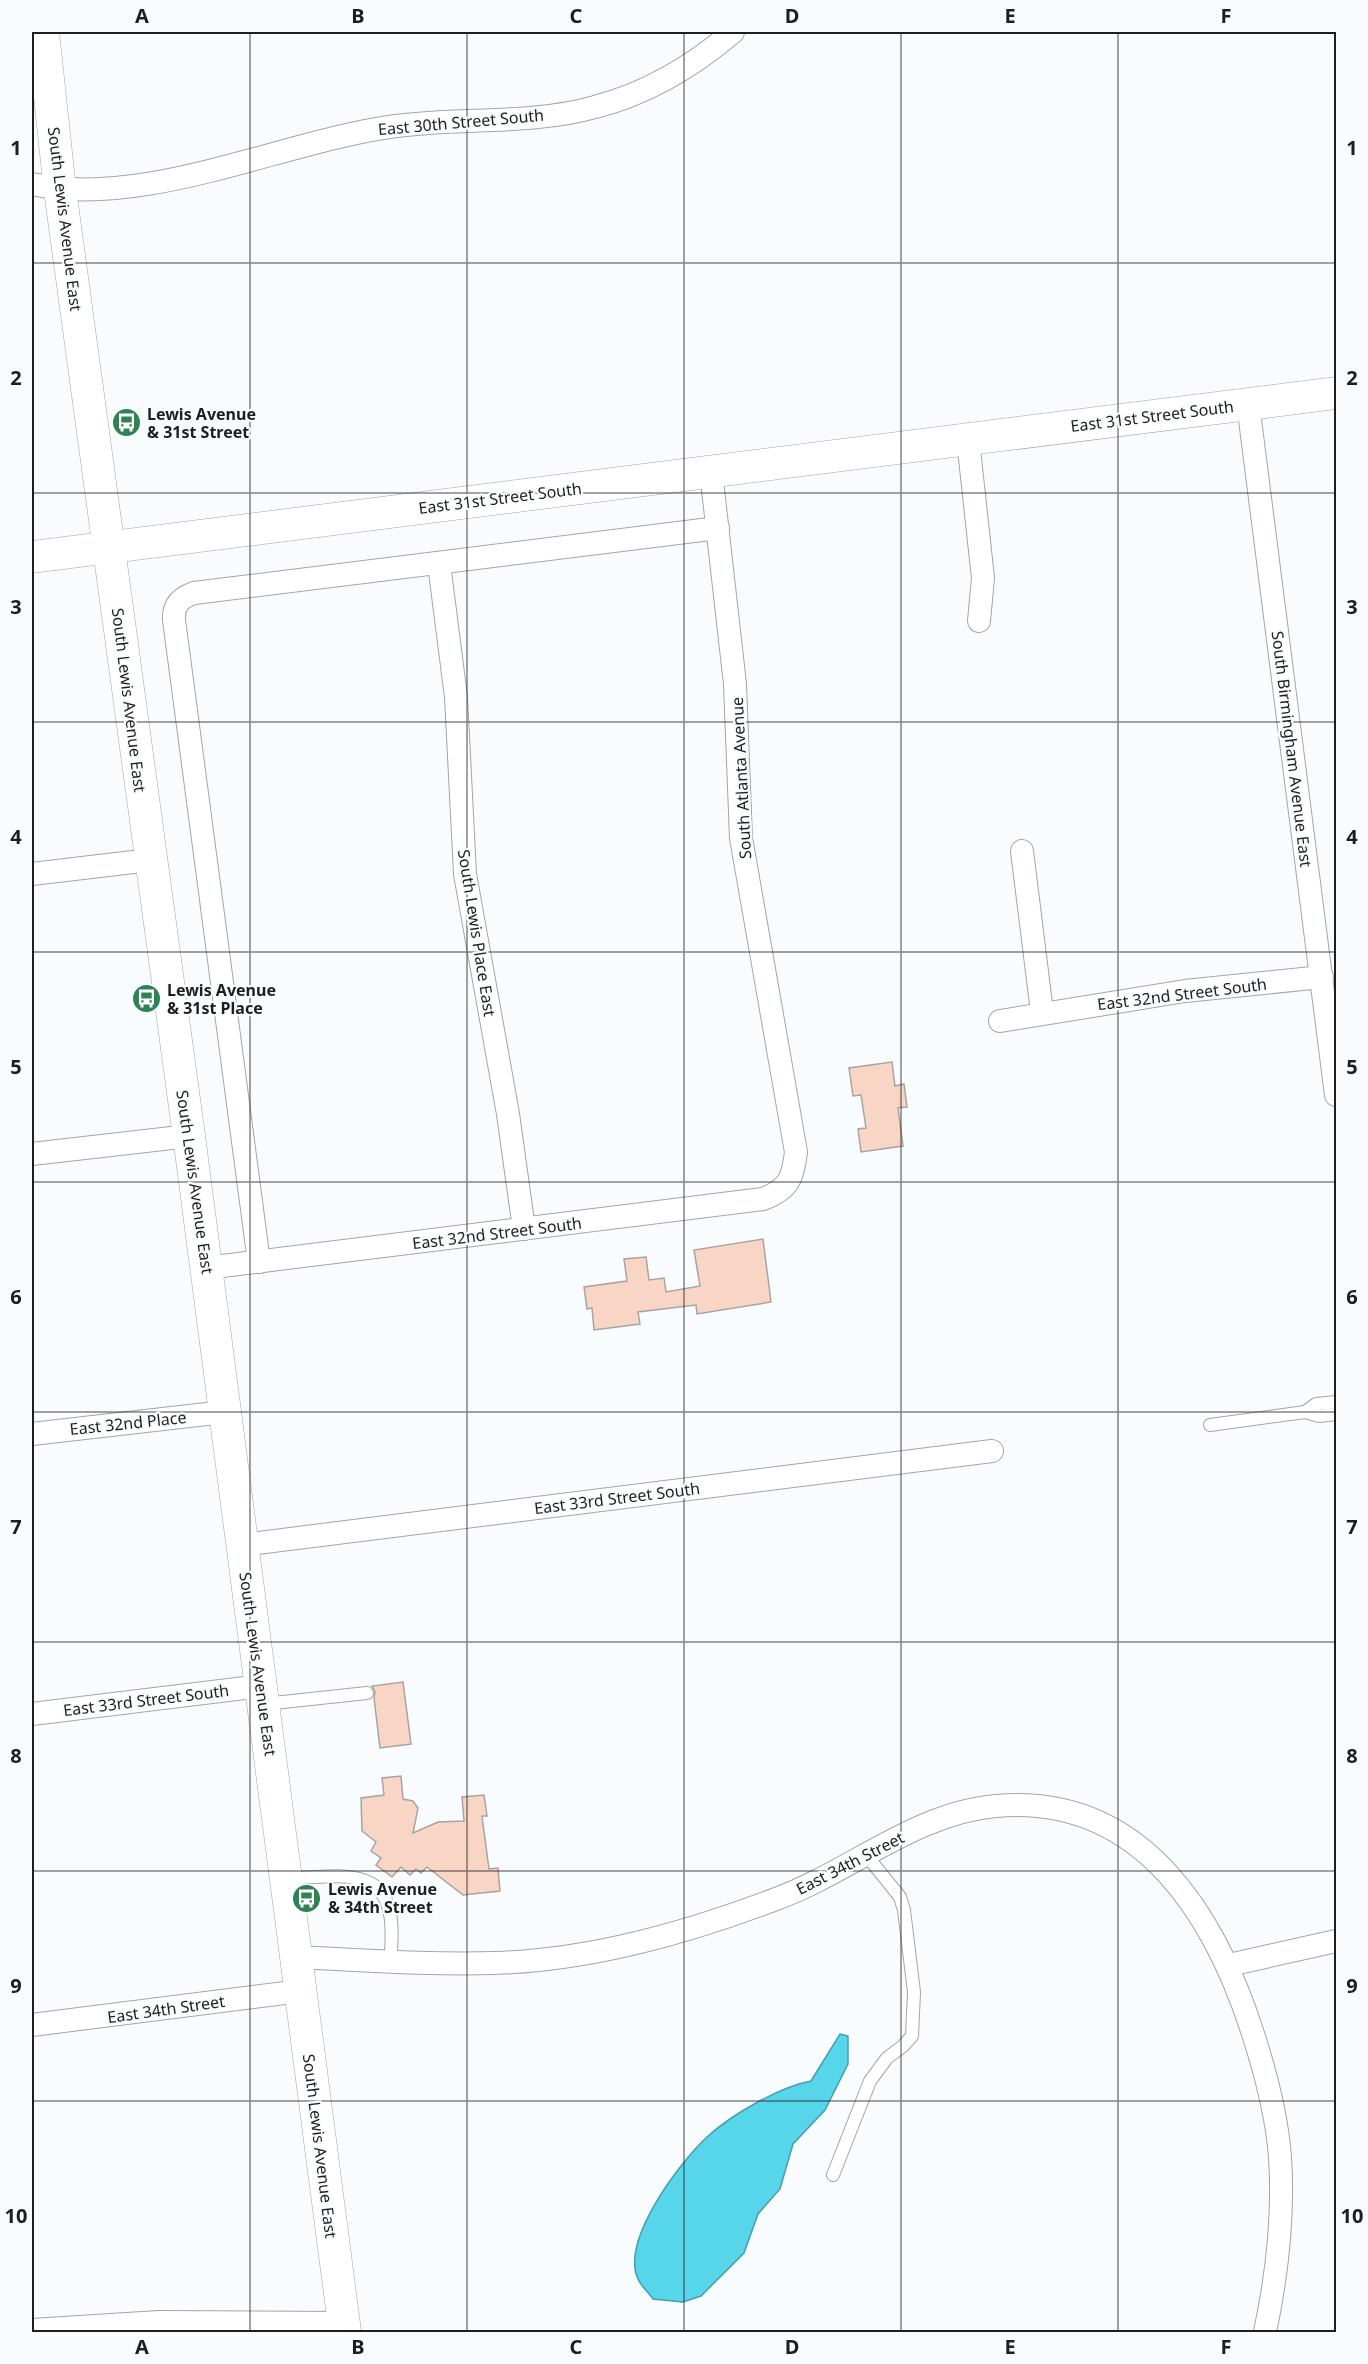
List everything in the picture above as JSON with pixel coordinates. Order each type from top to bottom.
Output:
[{"type":"main road","name":"South Lewis Avenue East","points":[[43,32],[46,187],[110,547],[344,2328]]},
{"type":"main road","name":"East 31st Street South","points":[[32,557],[1336,393]]},
{"type":"street","name":"East 30th Street South","points":[[46,187],[99,189],[172,178],[228,166],[296,146],[397,126],[526,117],[595,107],[674,74],[733,32]]},
{"type":"street","name":"South Birmingham Avenue East","points":[[1248,404],[1322,977],[1333,1043],[1336,1095]]},
{"type":"street","points":[[968,440],[983,578],[979,621]]},
{"type":"street","name":"South Atlanta Avenue","points":[[711,472],[735,684],[741,838],[796,1152],[793,1175],[785,1186]]},
{"type":"street","points":[[259,1262],[174,620],[176,605],[184,597],[194,593],[718,528]]},
{"type":"street","name":"South Lewis Place East","points":[[440,564],[456,697],[465,874],[508,1114],[524,1229]]},
{"type":"street","points":[[1022,851],[1042,1012]]},
{"type":"street","points":[[32,874],[150,860]]},
{"type":"street","name":"East 32nd Street South","points":[[1000,1021],[1042,1012],[1185,991],[1322,977]]},
{"type":"street","points":[[32,1154],[189,1136]]},
{"type":"street","name":"East 32nd Street South","points":[[206,1268],[763,1199],[785,1186]]},
{"type":"street","name":"East 32nd Place","points":[[32,1434],[224,1412]]},
{"type":"street","name":"East 33rd Street South","points":[[242,1545],[992,1451]]},
{"type":"street","name":"East 33rd Street South","points":[[32,1714],[262,1695]]},
{"type":"street","name":"East 34th Street","points":[[297,1957],[390,1962],[497,1963],[607,1949],[692,1930],[782,1897],[867,1856],[938,1818],[969,1810],[1028,1805],[1061,1810],[1098,1823],[1153,1858],[1199,1910],[1229,1965],[1265,2072],[1280,2156],[1281,2204],[1278,2251],[1265,2332]]},
{"type":"street","points":[[1229,1965],[1336,1941]]},
{"type":"street","name":"East 34th Street","points":[[32,2025],[301,1991]]},
{"type":"street","points":[[32,2330],[159,2327],[344,2328]]},
{"type":"lane","points":[[1305,1412],[1316,1404],[1336,1402]]},
{"type":"lane","points":[[1210,1425],[1305,1412],[1319,1416],[1336,1414]]},
{"type":"lane","points":[[262,1695],[367,1693]]},
{"type":"lane","points":[[833,2175],[870,2081],[888,2058],[912,2036],[914,1992],[900,1897],[867,1856]]},
{"type":"lane","points":[[286,1879],[350,1876],[367,1880],[384,1895],[392,1911],[394,1928],[390,1962]]},
{"type":"water","points":[[840,2034],[848,2036],[848,2064],[825,2110],[793,2144],[780,2189],[758,2214],[744,2253],[701,2296],[683,2302],[653,2299],[639,2281],[635,2265],[637,2246],[644,2225],[668,2184],[695,2149],[729,2120],[770,2096],[811,2081]]},
{"type":"building","points":[[892,1062],[895,1086],[904,1084],[907,1107],[898,1108],[903,1146],[861,1152],[858,1129],[866,1128],[861,1095],[853,1096],[849,1068]]},
{"type":"building","points":[[763,1239],[771,1302],[697,1314],[696,1305],[638,1312],[640,1324],[594,1330],[592,1308],[587,1309],[584,1287],[627,1281],[624,1259],[646,1257],[649,1280],[664,1278],[666,1292],[700,1286],[694,1250]]},
{"type":"building","points":[[403,1682],[411,1744],[380,1748],[375,1692],[372,1686]]},
{"type":"building","points":[[401,1776],[403,1799],[413,1801],[418,1808],[413,1833],[438,1822],[464,1821],[462,1797],[484,1795],[487,1816],[482,1816],[489,1869],[498,1868],[500,1891],[463,1895],[427,1867],[421,1873],[416,1869],[410,1875],[401,1867],[392,1877],[376,1865],[381,1858],[371,1851],[376,1842],[362,1831],[361,1798],[384,1795],[382,1778]]},
{"type":"place","name":"Lewis Avenue & 31st Street","points":[[126,423]]},
{"type":"place","name":"Lewis Avenue & 31st Place","points":[[146,999]]},
{"type":"place","name":"Lewis Avenue & 34th Street","points":[[307,1898]]}]
